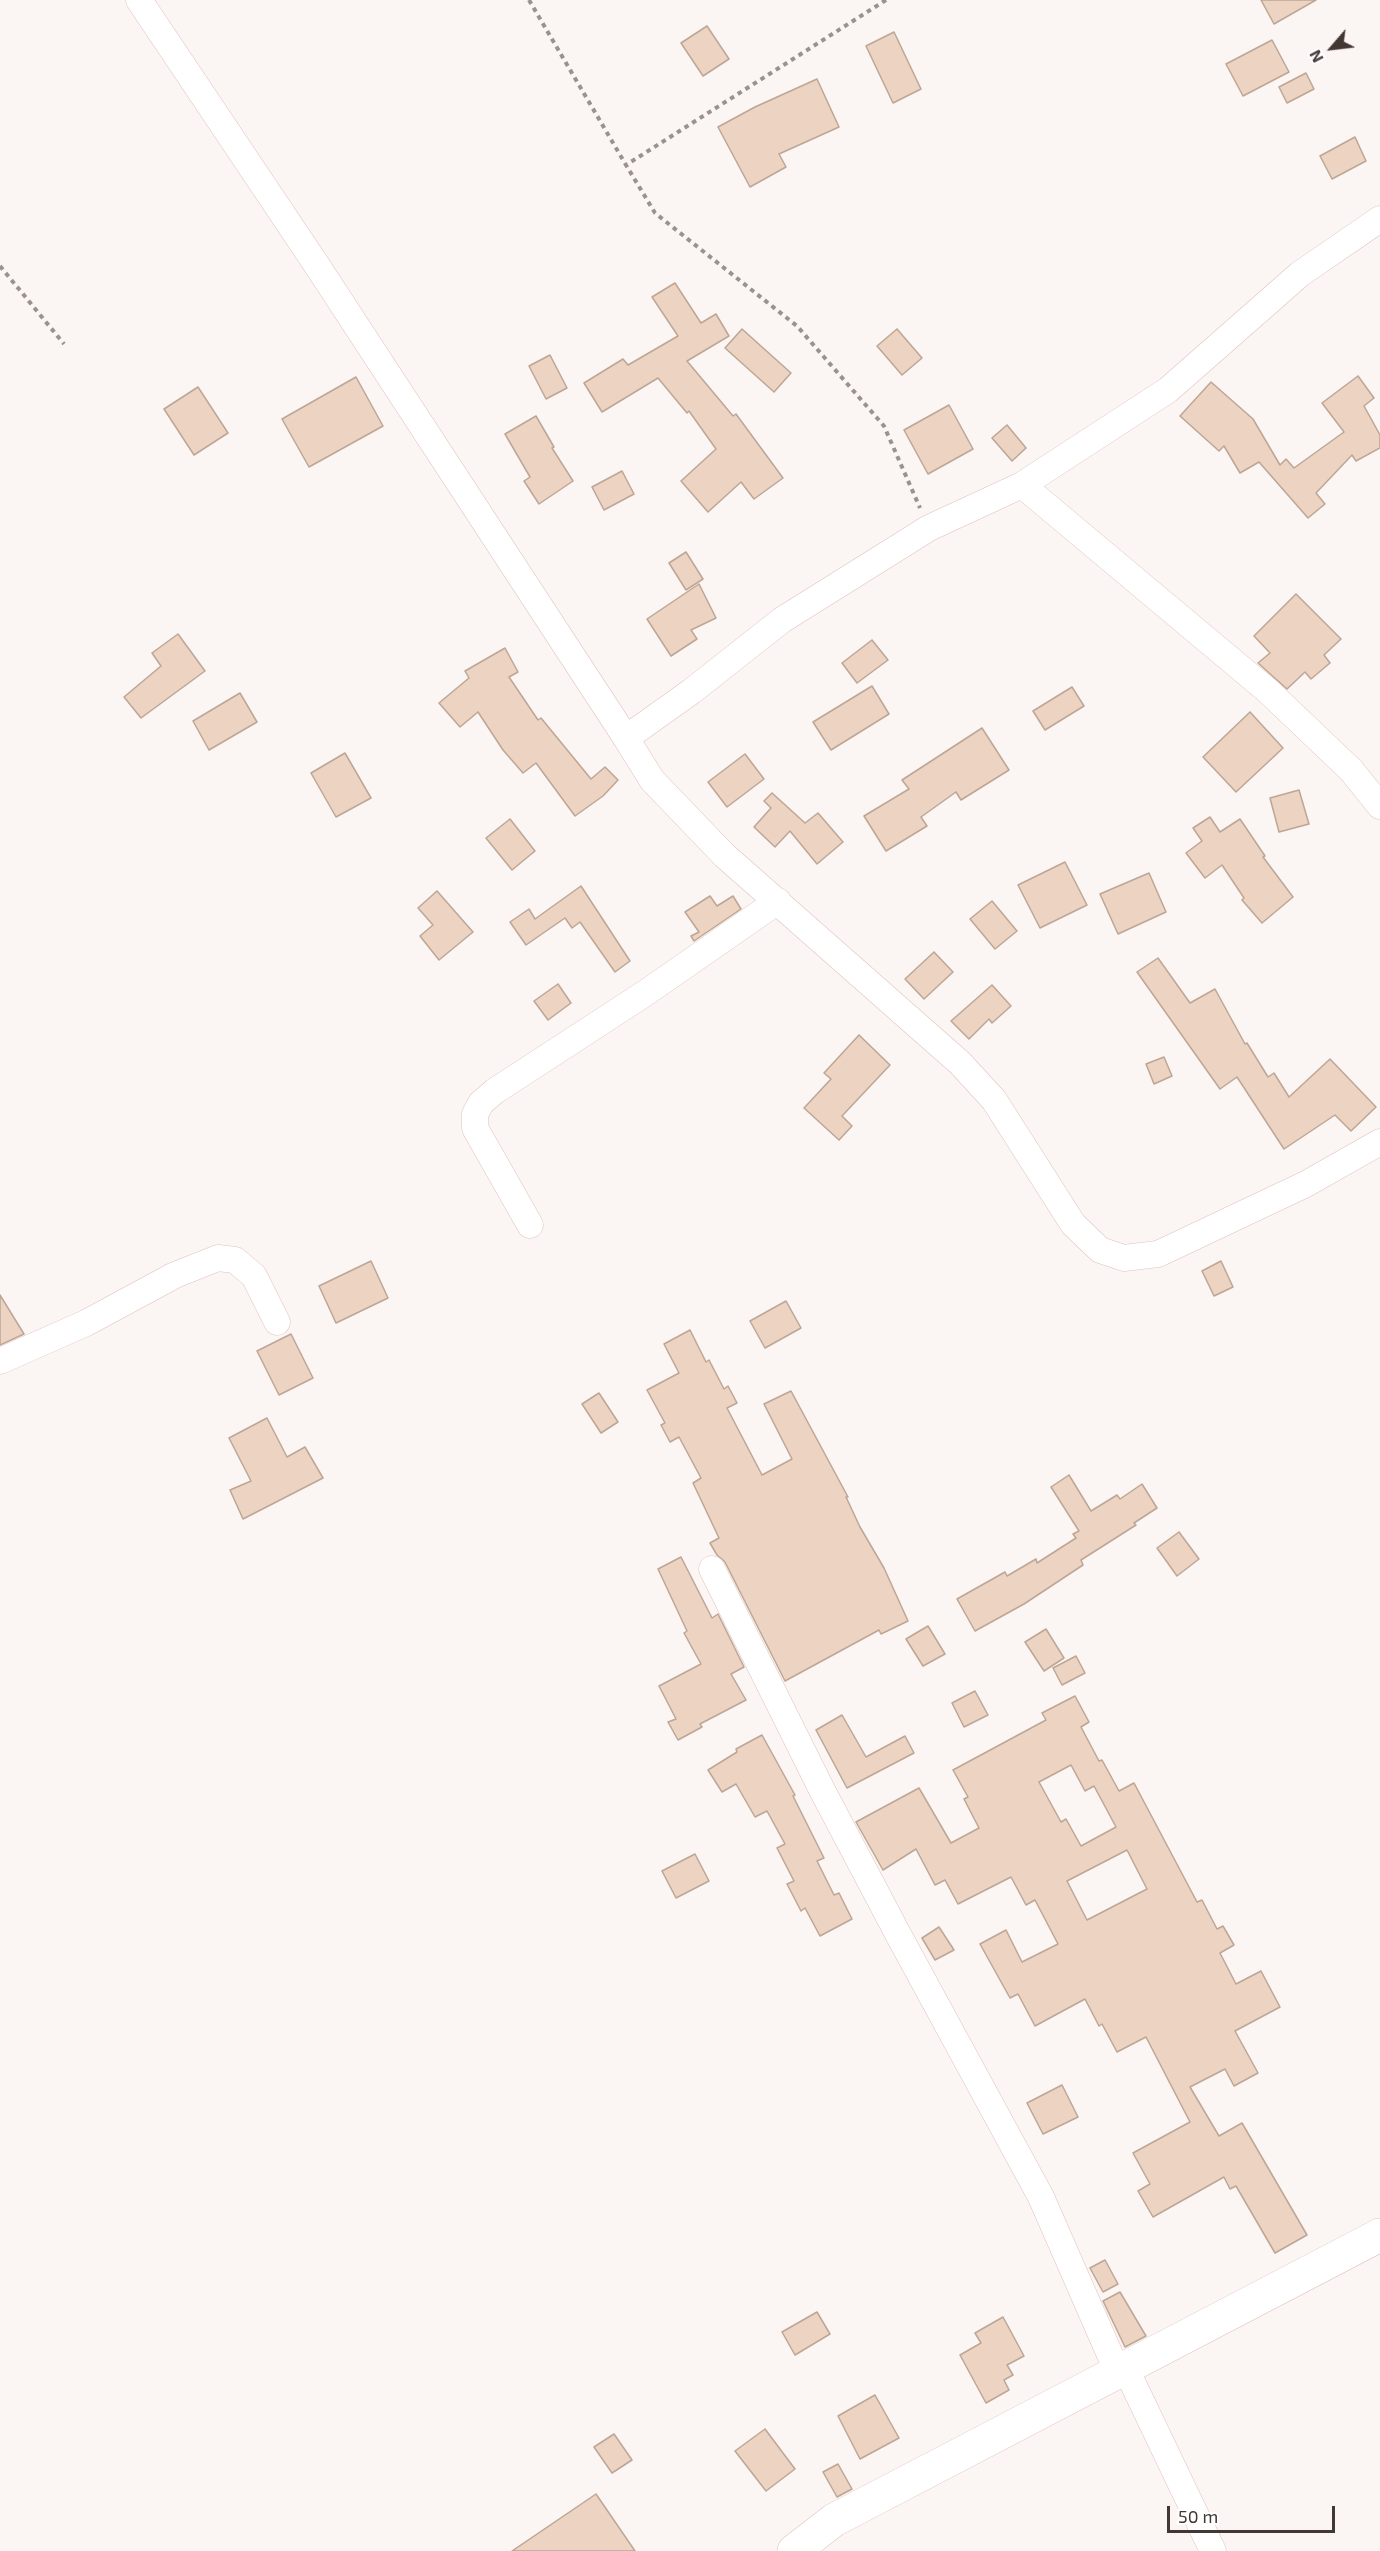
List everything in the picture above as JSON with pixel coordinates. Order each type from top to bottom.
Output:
[{"type":"street","points":[[139,0],[316,264],[652,780],[688,820],[960,1062],[994,1100],[1073,1224],[1100,1250],[1124,1258],[1158,1254],[1306,1184],[1380,1142]]},
{"type":"street","points":[[626,738],[692,692],[782,620],[929,528],[1022,485],[1168,390],[1300,274],[1380,219]]},
{"type":"street","points":[[1022,485],[1268,691],[1351,770],[1380,806]]},
{"type":"street","points":[[530,1225],[476,1128],[475,1114],[481,1103],[495,1091],[644,994],[778,901]]},
{"type":"street","points":[[0,1361],[86,1323],[175,1275],[218,1258],[235,1260],[254,1276],[277,1322]]},
{"type":"street","points":[[712,1569],[893,1926],[1041,2197],[1122,2371],[1214,2551]]},
{"type":"street","points":[[795,2551],[834,2520],[1380,2235]]},
{"type":"path","points":[[529,0],[655,213],[797,326],[884,426],[929,528]]},
{"type":"path","points":[[626,165],[886,0]]},
{"type":"path","points":[[0,266],[64,344]]},
{"type":"building","points":[[1261,0],[1316,0],[1274,24]]},
{"type":"building","points":[[707,26],[729,59],[703,76],[681,43]]},
{"type":"building","points":[[894,32],[921,89],[893,103],[866,46]]},
{"type":"building","points":[[1272,40],[1289,72],[1243,96],[1226,64]]},
{"type":"building","points":[[1306,73],[1314,89],[1287,103],[1279,87]]},
{"type":"building","points":[[817,79],[839,127],[779,154],[786,167],[750,187],[718,127],[755,107]]},
{"type":"building","points":[[1355,137],[1366,161],[1332,179],[1320,156]]},
{"type":"building","points":[[675,283],[701,323],[716,314],[729,336],[687,361],[733,416],[736,414],[783,478],[754,499],[741,482],[708,512],[681,481],[716,449],[689,411],[687,413],[658,378],[602,412],[584,383],[623,359],[628,365],[678,336],[652,297]]},
{"type":"building","points":[[742,329],[791,373],[774,392],[725,348]]},
{"type":"building","points":[[897,329],[922,358],[902,375],[877,346]]},
{"type":"building","points":[[550,355],[567,388],[546,399],[529,366]]},
{"type":"building","points":[[1358,376],[1374,398],[1364,406],[1380,435],[1380,448],[1356,461],[1352,455],[1316,493],[1325,504],[1308,518],[1259,462],[1240,473],[1224,446],[1219,451],[1180,416],[1211,382],[1253,419],[1280,465],[1286,459],[1294,468],[1344,432],[1322,403]]},
{"type":"building","points":[[356,377],[383,426],[309,467],[282,419]]},
{"type":"building","points":[[198,387],[228,433],[194,455],[164,409]]},
{"type":"building","points":[[949,405],[973,449],[928,474],[904,430]]},
{"type":"building","points":[[536,416],[554,447],[552,448],[573,481],[539,504],[524,481],[530,477],[505,434]]},
{"type":"building","points":[[1007,425],[1026,448],[1012,461],[992,438]]},
{"type":"building","points":[[622,471],[634,494],[604,510],[592,487]]},
{"type":"building","points":[[686,552],[703,579],[686,590],[669,563]]},
{"type":"building","points":[[699,584],[716,618],[691,630],[697,639],[671,656],[647,619]]},
{"type":"building","points":[[1296,594],[1341,639],[1324,655],[1330,663],[1311,679],[1305,672],[1287,689],[1258,663],[1270,653],[1254,636]]},
{"type":"building","points":[[178,634],[205,671],[141,718],[124,697],[161,666],[152,653]]},
{"type":"building","points":[[872,640],[888,660],[857,683],[842,663]]},
{"type":"building","points":[[505,648],[518,672],[509,677],[538,720],[541,718],[591,779],[605,767],[618,780],[603,796],[575,816],[536,763],[523,773],[503,750],[478,712],[460,727],[439,703],[469,678],[465,671]]},
{"type":"building","points":[[872,686],[889,714],[831,750],[813,722]]},
{"type":"building","points":[[1072,687],[1084,706],[1045,730],[1033,711]]},
{"type":"building","points":[[240,693],[257,722],[209,750],[193,721]]},
{"type":"building","points":[[1250,712],[1283,748],[1236,792],[1203,757]]},
{"type":"building","points":[[982,728],[1009,770],[961,800],[956,792],[921,817],[927,826],[886,851],[864,816],[909,789],[902,780]]},
{"type":"building","points":[[345,753],[371,798],[336,817],[311,773]]},
{"type":"building","points":[[745,754],[764,779],[727,807],[708,782]]},
{"type":"building","points":[[1299,790],[1309,824],[1279,832],[1270,798]]},
{"type":"building","points":[[772,793],[805,823],[818,813],[843,842],[817,864],[790,831],[775,847],[754,827],[771,808],[764,801]]},
{"type":"building","points":[[1210,817],[1220,832],[1240,819],[1265,856],[1263,857],[1293,897],[1262,923],[1242,900],[1244,898],[1222,865],[1205,878],[1186,853],[1202,841],[1193,828]]},
{"type":"building","points":[[510,819],[535,851],[512,870],[486,838]]},
{"type":"building","points":[[1065,862],[1087,905],[1040,928],[1018,885]]},
{"type":"building","points":[[1149,873],[1166,912],[1118,934],[1100,894]]},
{"type":"building","points":[[581,886],[630,961],[615,972],[580,922],[572,928],[565,918],[526,945],[510,922],[529,909],[535,919]]},
{"type":"building","points":[[437,891],[473,932],[439,960],[420,936],[433,925],[418,908]]},
{"type":"building","points":[[710,896],[717,906],[733,896],[741,909],[694,941],[691,936],[699,932],[685,912]]},
{"type":"building","points":[[992,901],[1017,931],[995,949],[970,919]]},
{"type":"building","points":[[934,952],[953,972],[924,999],[905,979]]},
{"type":"building","points":[[1158,958],[1190,1003],[1215,989],[1245,1044],[1247,1043],[1268,1077],[1274,1073],[1289,1097],[1330,1059],[1376,1107],[1351,1131],[1335,1115],[1284,1149],[1237,1077],[1220,1089],[1137,972]]},
{"type":"building","points":[[558,984],[571,1003],[548,1020],[534,1001]]},
{"type":"building","points":[[992,985],[1011,1006],[992,1023],[989,1019],[969,1039],[951,1021]]},
{"type":"building","points":[[859,1035],[890,1065],[842,1116],[852,1126],[839,1140],[804,1108],[831,1079],[824,1073]]},
{"type":"building","points":[[1164,1057],[1172,1076],[1154,1084],[1146,1064]]},
{"type":"building","points":[[371,1261],[388,1298],[336,1323],[319,1286]]},
{"type":"building","points":[[1221,1261],[1233,1287],[1214,1296],[1202,1271]]},
{"type":"building","points":[[0,1295],[24,1334],[0,1345]]},
{"type":"building","points":[[786,1301],[801,1328],[765,1348],[750,1321]]},
{"type":"building","points":[[690,1330],[706,1362],[709,1360],[724,1389],[728,1386],[737,1403],[727,1408],[762,1475],[792,1459],[764,1404],[791,1391],[848,1497],[846,1497],[860,1527],[884,1568],[908,1621],[881,1634],[879,1630],[785,1681],[725,1562],[717,1555],[710,1543],[719,1538],[693,1483],[701,1478],[679,1437],[670,1442],[661,1425],[665,1423],[647,1390],[679,1373],[664,1344]]},
{"type":"building","points":[[291,1334],[313,1378],[279,1395],[257,1351]]},
{"type":"building","points":[[599,1393],[618,1422],[601,1433],[582,1404]]},
{"type":"building","points":[[267,1418],[287,1457],[305,1447],[323,1478],[243,1519],[230,1490],[251,1481],[229,1438]]},
{"type":"building","points":[[1069,1475],[1091,1511],[1117,1495],[1120,1499],[1142,1484],[1157,1508],[1134,1523],[1136,1525],[1081,1560],[1083,1565],[1024,1604],[975,1631],[957,1599],[1005,1572],[1007,1576],[1036,1559],[1037,1563],[1076,1538],[1073,1534],[1079,1531],[1051,1487]]},
{"type":"building","points":[[1179,1532],[1199,1559],[1177,1576],[1157,1548]]},
{"type":"building","points":[[681,1557],[712,1618],[718,1614],[744,1667],[731,1674],[746,1700],[700,1724],[702,1727],[678,1740],[668,1722],[676,1719],[659,1686],[701,1664],[684,1633],[687,1631],[658,1569]]},
{"type":"building","points":[[928,1626],[945,1654],[923,1666],[906,1639]]},
{"type":"building","points":[[1046,1629],[1064,1658],[1044,1671],[1025,1642]]},
{"type":"building","points":[[1076,1656],[1085,1673],[1062,1685],[1053,1668]]},
{"type":"building","points":[[975,1691],[988,1715],[964,1727],[952,1703]]},
{"type":"building","points":[[1075,1696],[1089,1722],[1081,1727],[1099,1761],[1102,1760],[1119,1791],[1134,1783],[1197,1902],[1202,1900],[1217,1929],[1223,1926],[1234,1945],[1220,1953],[1236,1984],[1261,1971],[1280,2007],[1235,2031],[1258,2073],[1234,2086],[1225,2069],[1190,2087],[1219,2136],[1242,2123],[1307,2235],[1275,2253],[1236,2186],[1230,2189],[1224,2177],[1153,2217],[1138,2191],[1150,2184],[1133,2153],[1190,2122],[1146,2037],[1117,2052],[1102,2024],[1099,2026],[1085,1999],[1035,2026],[1018,1994],[1010,1998],[980,1944],[1006,1930],[1022,1962],[1058,1944],[1035,1900],[1026,1905],[1011,1877],[958,1904],[945,1880],[935,1885],[916,1849],[883,1870],[856,1822],[919,1788],[951,1843],[979,1828],[964,1799],[968,1797],[953,1770],[1046,1720],[1042,1713]],"holes":[[[1071,1765],[1085,1791],[1094,1786],[1116,1827],[1081,1846],[1066,1819],[1061,1822],[1039,1782]],[[1127,1850],[1147,1889],[1087,1920],[1067,1881]]]},
{"type":"building","points":[[842,1715],[866,1757],[905,1736],[914,1753],[847,1788],[816,1730]]},
{"type":"building","points":[[762,1735],[795,1795],[793,1796],[824,1858],[817,1861],[834,1895],[839,1893],[852,1919],[820,1936],[805,1908],[801,1911],[787,1884],[794,1881],[777,1848],[785,1844],[767,1811],[755,1817],[736,1784],[722,1792],[708,1770],[737,1752],[736,1749]]},
{"type":"building","points":[[695,1854],[709,1881],[676,1898],[662,1871]]},
{"type":"building","points":[[939,1927],[954,1950],[935,1960],[922,1938]]},
{"type":"building","points":[[1062,2085],[1078,2117],[1043,2134],[1027,2103]]},
{"type":"building","points":[[1105,2260],[1118,2284],[1103,2292],[1090,2268]]},
{"type":"building","points":[[1120,2292],[1146,2336],[1125,2347],[1103,2301]]},
{"type":"building","points":[[817,2312],[830,2334],[795,2355],[782,2332]]},
{"type":"building","points":[[1003,2317],[1024,2356],[1007,2365],[1013,2375],[1004,2380],[1009,2390],[986,2403],[960,2355],[981,2343],[975,2333]]},
{"type":"building","points":[[875,2395],[899,2438],[860,2459],[838,2416]]},
{"type":"building","points":[[765,2429],[795,2469],[766,2491],[735,2451]]},
{"type":"building","points":[[614,2434],[632,2460],[612,2473],[594,2447]]},
{"type":"building","points":[[838,2464],[852,2489],[837,2497],[823,2472]]},
{"type":"building","points":[[596,2494],[635,2551],[512,2551]]}]
